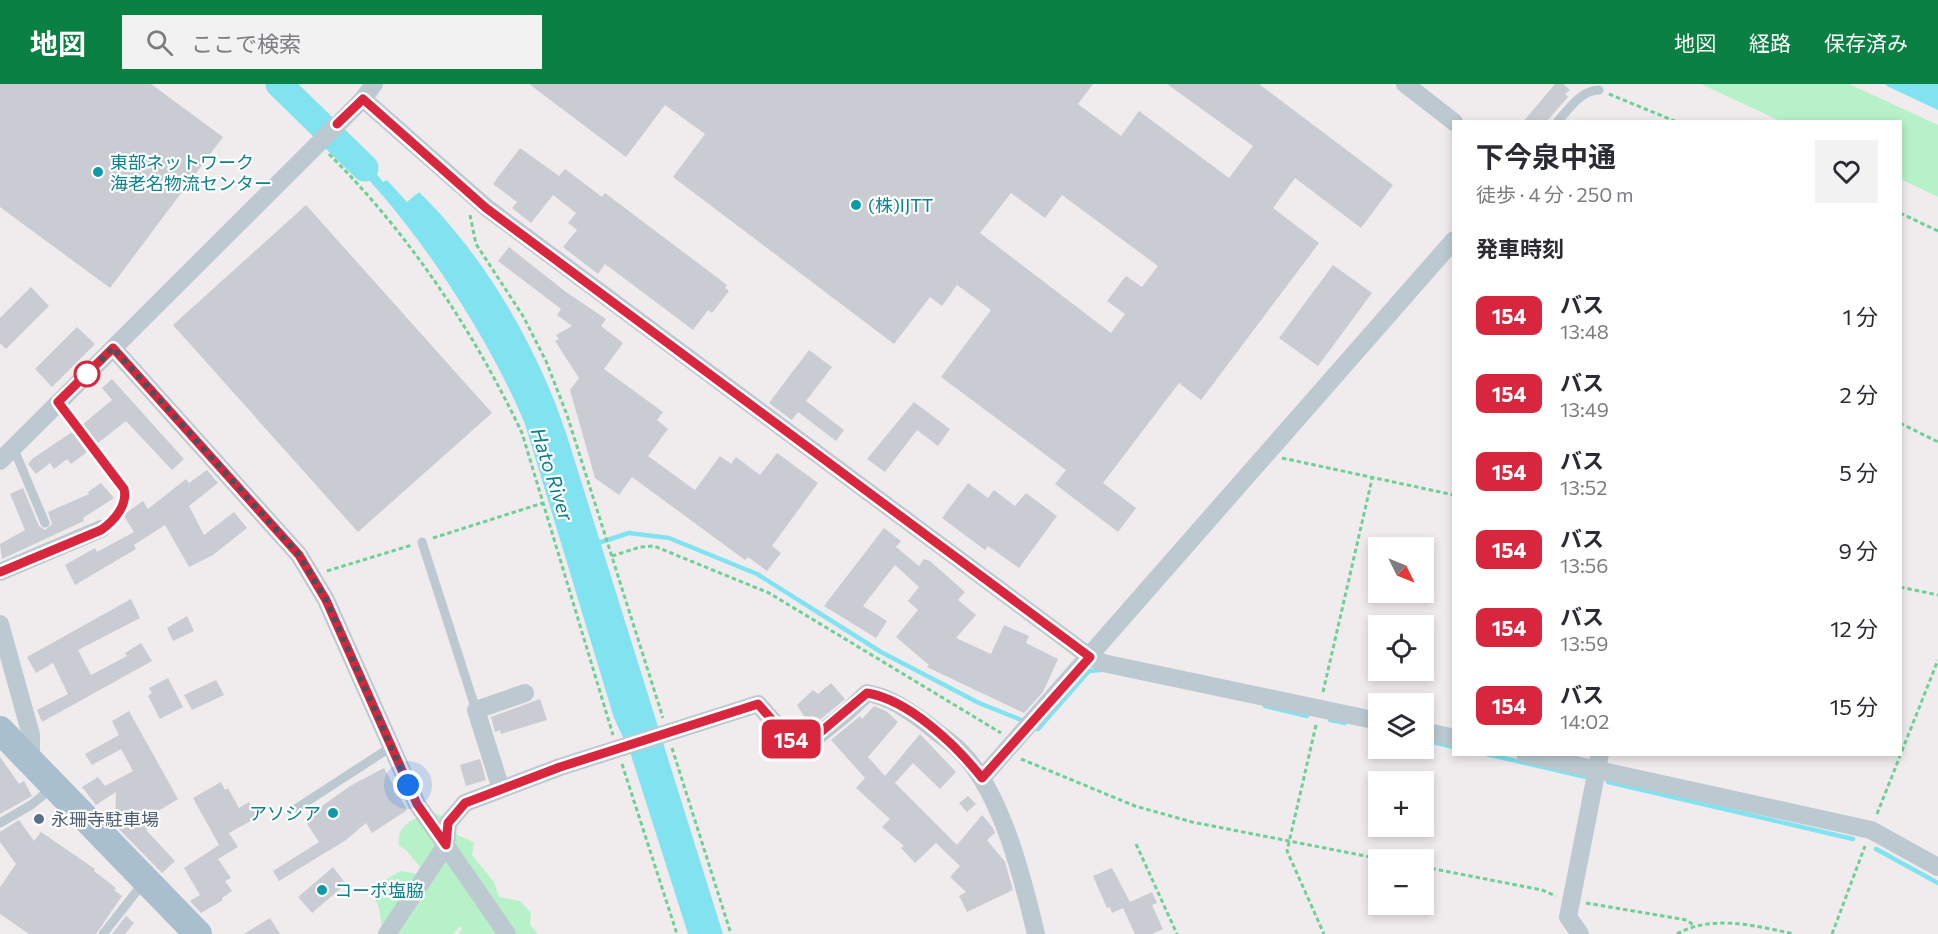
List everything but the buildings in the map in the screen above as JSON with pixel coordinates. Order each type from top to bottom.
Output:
[{"type":"main road","points":[[0,730],[198,934]]},
{"type":"street","points":[[0,462],[363,99],[374,84]]},
{"type":"street","points":[[1405,84],[1452,120]]},
{"type":"street","points":[[363,99],[472,196],[1090,657],[1103,663],[1368,719]]},
{"type":"street","points":[[982,778],[1452,242]]},
{"type":"street","points":[[113,348],[299,555],[326,600],[417,804],[507,934]]},
{"type":"street","points":[[0,572],[101,530]]},
{"type":"street","points":[[0,624],[31,735],[32,764]]},
{"type":"street","points":[[501,789],[476,710],[525,693]]},
{"type":"street","points":[[387,934],[446,845],[448,823],[465,803],[620,748],[758,704],[787,737],[804,746],[867,693],[885,696],[920,719],[962,753],[982,778],[1010,843],[1036,934]]},
{"type":"street","points":[[1434,733],[1452,738]]},
{"type":"street","points":[[1541,756],[1598,763],[1871,830],[1938,867]]},
{"type":"street","points":[[1580,934],[1568,917],[1598,763]]},
{"type":"lane","points":[[1559,120],[1578,99],[1593,90],[1599,90]]},
{"type":"lane","points":[[58,402],[124,489],[124,502],[114,520],[101,530]]},
{"type":"lane","points":[[13,447],[45,523]]},
{"type":"lane","points":[[422,542],[476,710]]},
{"type":"lane","points":[[297,808],[391,747]]},
{"type":"lane","points":[[0,823],[31,805],[54,787]]},
{"type":"lane","points":[[103,934],[145,880]]},
{"type":"path","points":[[1599,90],[1672,120]]},
{"type":"path","points":[[319,142],[382,210],[441,289],[503,393],[522,433],[677,934]]},
{"type":"path","points":[[472,196],[469,207],[470,224],[476,244],[523,316],[546,361],[567,415],[665,734],[731,934]]},
{"type":"path","points":[[1902,214],[1938,231]]},
{"type":"path","points":[[1902,424],[1938,442]]},
{"type":"path","points":[[1264,454],[1452,495]]},
{"type":"path","points":[[612,556],[640,547],[654,546],[749,582],[1014,743],[1135,807],[1192,822],[1368,856]]},
{"type":"path","points":[[1902,587],[1938,595]]},
{"type":"path","points":[[1902,751],[1938,660]]},
{"type":"path","points":[[1832,934],[1900,756]]},
{"type":"path","points":[[1136,844],[1176,934]]},
{"type":"path","points":[[1677,934],[1693,925],[1705,923],[1756,927],[1794,934]]},
{"type":"green space","points":[[1701,84],[1849,84],[1938,125],[1938,197],[1902,179],[1902,120],[1778,120]]},
{"type":"green space","points":[[434,813],[449,821],[457,835],[474,842],[472,855],[494,882],[499,897],[520,901],[531,913],[530,925],[538,934],[459,934],[462,928],[460,926],[453,934],[381,934],[383,931],[378,904],[371,894],[376,886],[400,871],[419,874],[421,868],[406,850],[399,846],[400,832],[414,819]]},
{"type":"water","points":[[1885,84],[1938,84],[1938,110],[1889,87]]},
{"type":"water","points":[[345,135],[383,182],[387,180],[407,202],[419,192],[466,244],[507,305],[541,370],[567,436],[723,934],[688,934],[630,752],[614,718],[525,424],[509,389],[467,313],[417,239],[363,173],[335,146]]},
{"type":"waterway","name":"Hato River","points":[[279,84],[365,168]]},
{"type":"waterway","points":[[595,544],[629,533],[669,538],[757,574],[881,652],[979,703],[1024,721]]},
{"type":"waterway","points":[[1034,727],[1038,729],[1089,671],[1101,670]]},
{"type":"waterway","points":[[1265,706],[1307,716]]},
{"type":"waterway","points":[[1330,720],[1345,723]]},
{"type":"waterway","points":[[1434,742],[1452,747]]},
{"type":"waterway","points":[[1495,756],[1586,777]]},
{"type":"waterway","points":[[1608,782],[1853,839]]},
{"type":"waterway","points":[[1876,849],[1938,883]]},
{"type":"bus line","name":"154","points":[[0,572],[101,530],[114,520],[124,502],[126,495],[124,489],[58,402],[113,348],[299,555],[326,600],[417,804],[446,845],[448,823],[465,803],[560,767],[758,704],[787,737],[804,746],[867,693],[885,696],[920,719],[962,753],[982,778],[1090,657],[486,208],[363,99],[337,124]]},
{"type":"place","name":"東部ネットワーク 海老名物流センター","points":[[98,172]]},
{"type":"place","name":"(株)IJTT","points":[[856,205]]},
{"type":"place","name":"アソシア","points":[[333,813]]},
{"type":"place","name":"永珊寺駐車場","points":[[39,819]]},
{"type":"place","name":"コーポ塩脇","points":[[322,890]]},
{"type":"route","points":[[87,374],[113,348],[299,555],[326,600],[408,785]]}]
